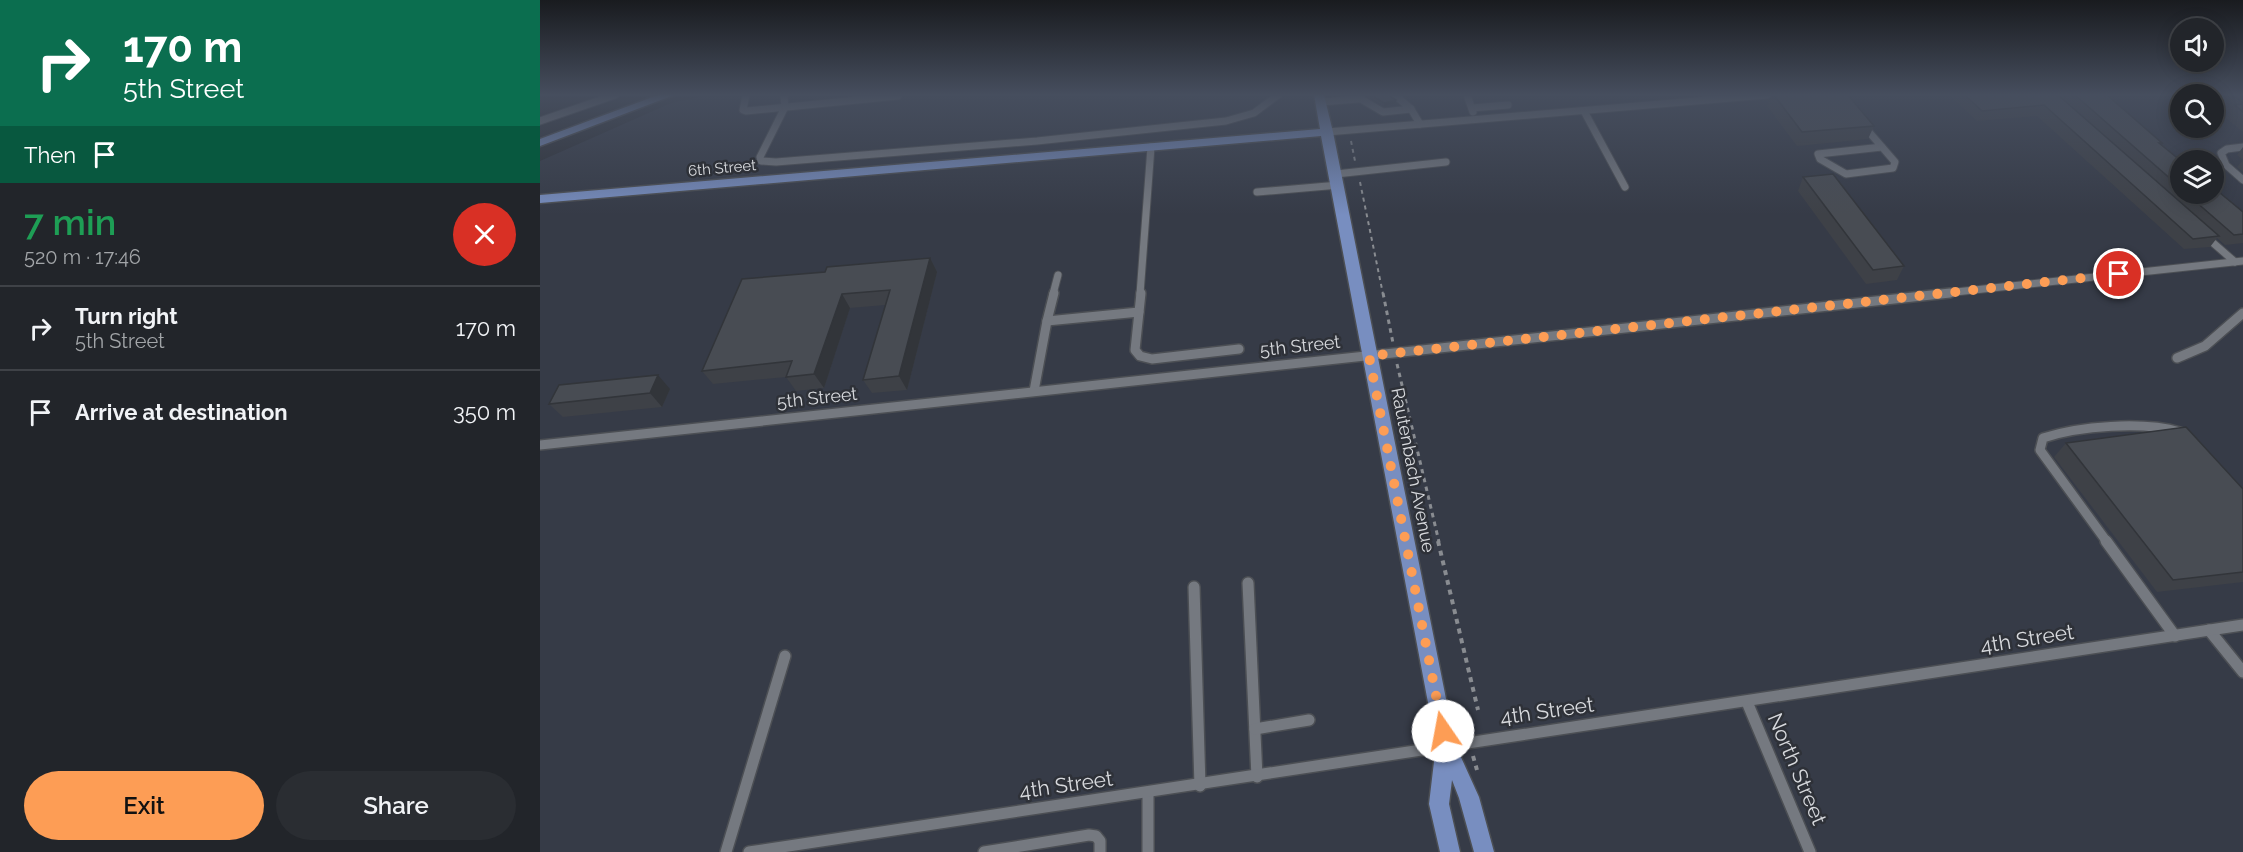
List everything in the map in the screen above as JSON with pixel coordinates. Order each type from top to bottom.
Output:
[{"type":"main road","points":[[540,143],[562,135]]},
{"type":"main road","name":"6th Street","points":[[540,199],[1295,135]]},
{"type":"main road","name":"Rautenbach Avenue","points":[[1328,135],[1446,745]]},
{"type":"main road","points":[[1446,745],[1439,804],[1450,852]]},
{"type":"main road","points":[[1446,745],[1469,796],[1484,852]]},
{"type":"lane","points":[[771,135],[760,157],[761,161],[776,162],[1096,135]]},
{"type":"lane","points":[[1597,135],[1626,187]]},
{"type":"lane","points":[[1871,135],[1882,147],[1895,162],[1893,168],[1846,174],[1820,159],[1818,154],[1882,147]]},
{"type":"lane","points":[[1151,147],[1136,354],[1142,358],[1239,349]]},
{"type":"lane","points":[[2243,147],[2227,149],[2221,153],[2228,167],[2243,180]]},
{"type":"lane","points":[[1257,192],[1338,179],[1358,172],[1446,162]]},
{"type":"lane","points":[[2198,228],[2239,261]]},
{"type":"lane","name":"5th Street","points":[[540,445],[2239,261]]},
{"type":"lane","points":[[1034,391],[1058,275]]},
{"type":"lane","points":[[1047,321],[1138,312]]},
{"type":"lane","points":[[2177,358],[2193,354],[2216,339],[2243,313]]},
{"type":"lane","points":[[2175,636],[2040,450],[2043,438],[2066,432],[2156,426],[2175,429],[2190,438]]},
{"type":"lane","points":[[1248,583],[1257,777]]},
{"type":"lane","points":[[1194,587],[1200,786]]},
{"type":"lane","name":"4th Street","points":[[749,852],[1200,786],[1446,745],[1748,702],[2243,625]]},
{"type":"lane","points":[[2209,630],[2243,672]]},
{"type":"lane","points":[[726,852],[785,656]]},
{"type":"lane","name":"North Street","points":[[1748,702],[1810,852]]},
{"type":"lane","points":[[1255,729],[1309,720]]},
{"type":"lane","points":[[1148,793],[1148,852]]},
{"type":"lane","points":[[984,852],[1096,836],[1100,841],[1100,852]]},
{"type":"path","points":[[1349,135],[1395,353],[1478,710]]},
{"type":"shaded area","points":[[599,135],[2170,135],[2170,138],[2224,138],[2224,135],[2243,135],[2243,852],[540,852],[540,161]]},
{"type":"building","points":[[2077,135],[2103,135],[2170,193],[2170,204],[2182,204],[2219,236],[2193,239]]},
{"type":"building","points":[[2120,135],[2153,135],[2162,143],[2159,143],[2170,152],[2170,178]]},
{"type":"building","points":[[1833,174],[1904,266],[1873,270],[1803,177]]},
{"type":"building","points":[[2224,196],[2243,212],[2243,234],[2234,235],[2198,204],[2224,204]]},
{"type":"building","points":[[930,258],[899,376],[863,380],[890,290],[842,294],[814,374],[786,377],[792,361],[702,371],[742,279],[825,272],[827,267]]},
{"type":"building","points":[[658,375],[650,393],[549,404],[559,385]]},
{"type":"building","points":[[2186,427],[2243,489],[2243,572],[2173,580],[2066,443]]},
{"type":"route","points":[[1443,731],[1369,356],[2119,274]]}]
